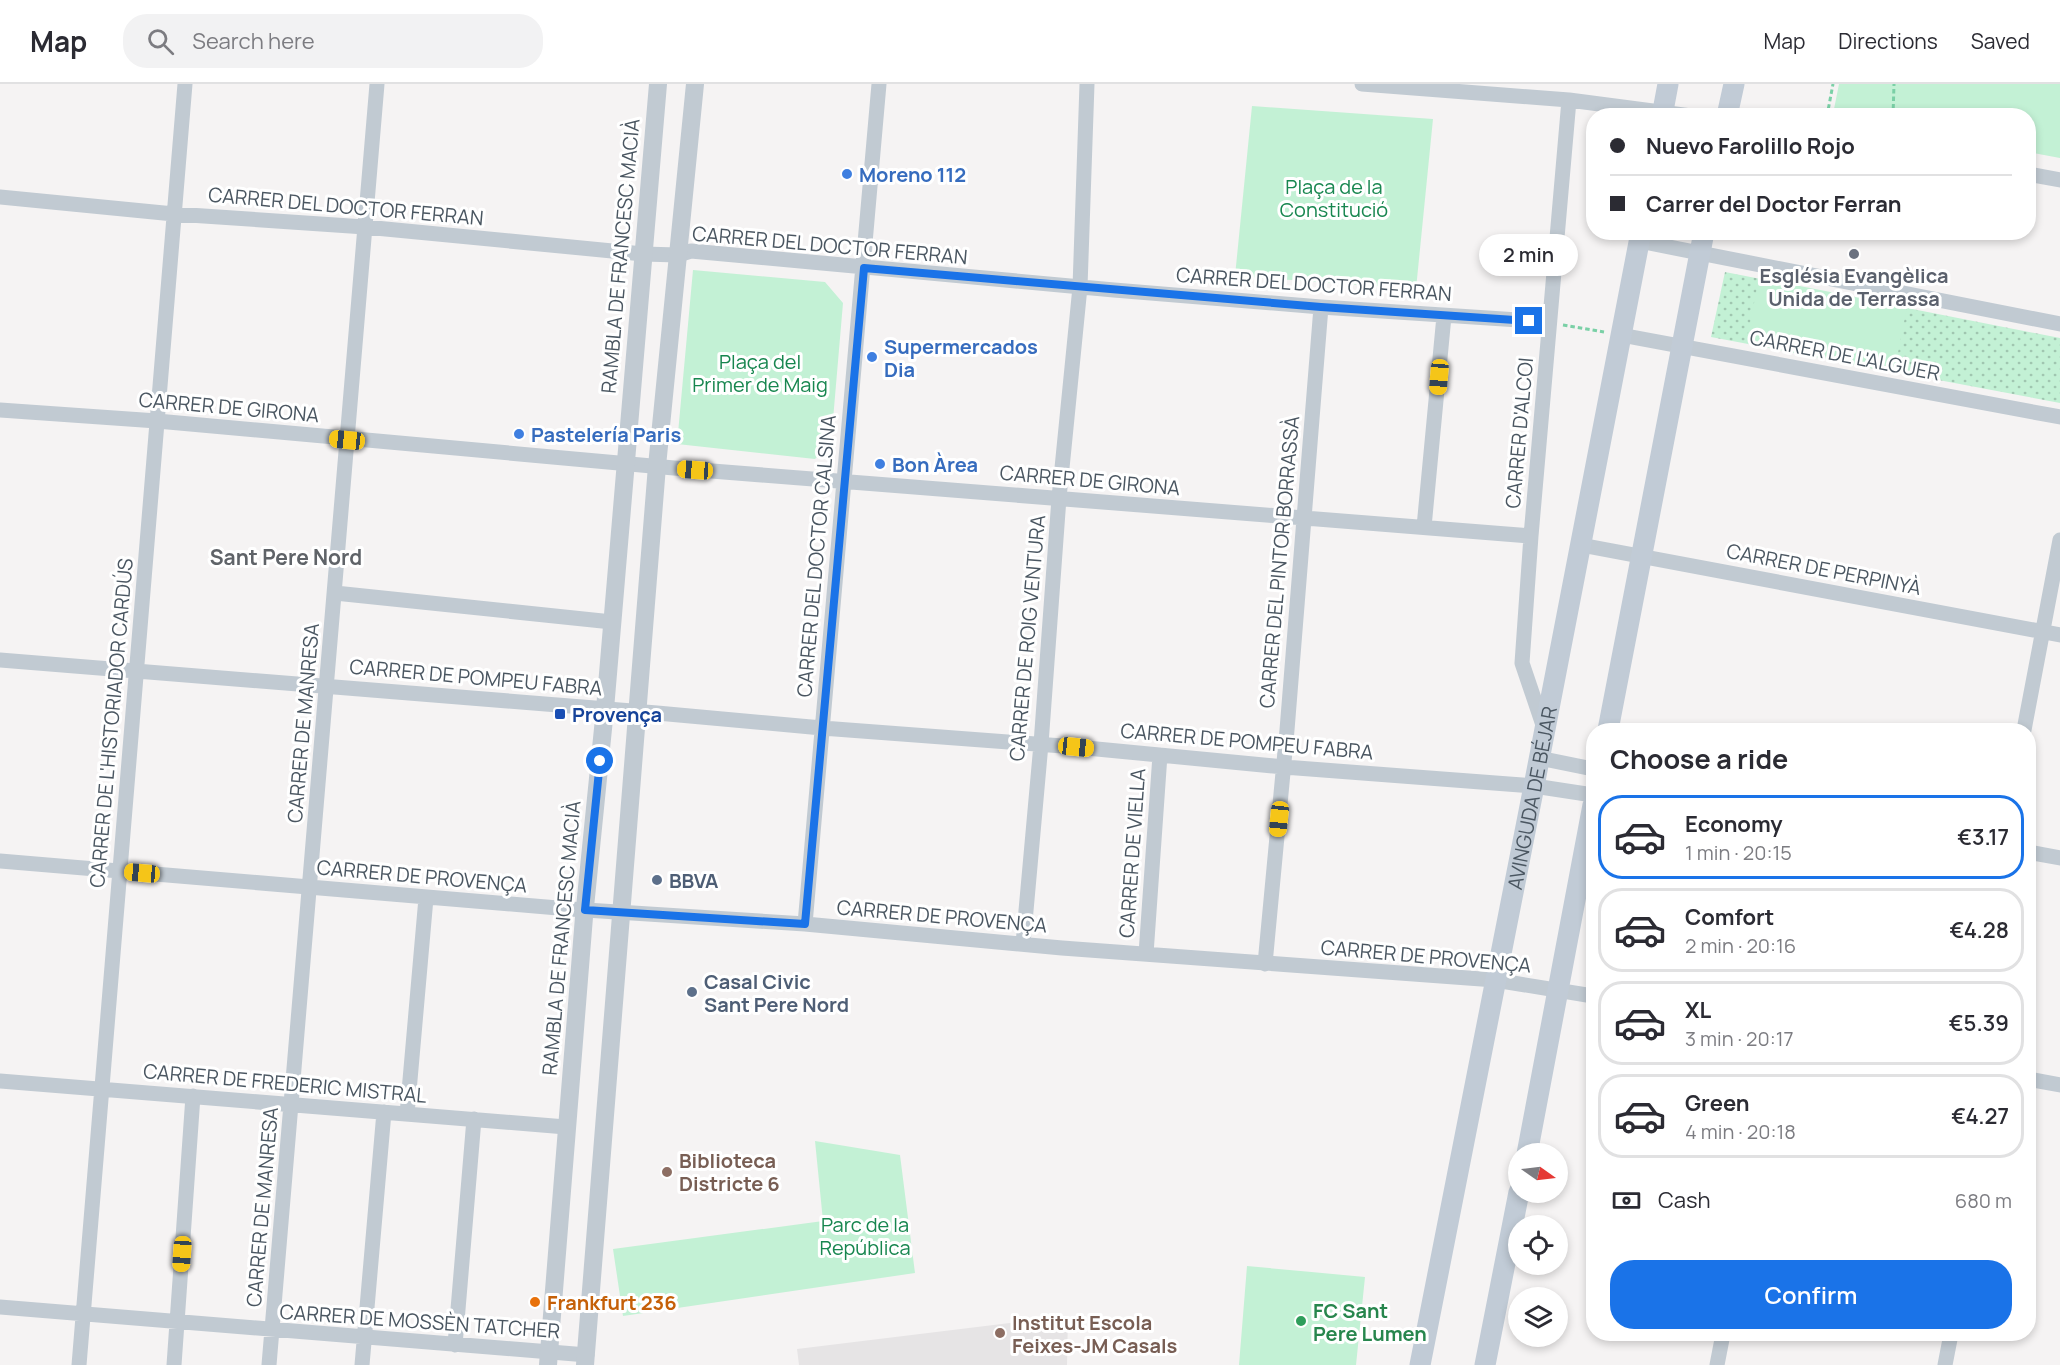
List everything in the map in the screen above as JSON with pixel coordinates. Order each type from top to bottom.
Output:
[{"type":"main road","points":[[1663,108],[1668,84]]},
{"type":"main road","points":[[1729,108],[1734,84]]},
{"type":"main road","name":"AVINGUDA DE BÉJAR","points":[[1420,1365],[1639,240]]},
{"type":"main road","points":[[1609,723],[1702,243]]},
{"type":"main road","points":[[1529,1143],[1586,843]]},
{"type":"main road","points":[[1485,1365],[1517,1203]]},
{"type":"street","name":"CARRER DE L'HISTORIADOR CARDÚS","points":[[80,1365],[184,84]]},
{"type":"street","name":"CARRER DE MANRESA","points":[[269,1365],[377,84]]},
{"type":"street","name":"RAMBLA DE FRANCESC MACIÀ","points":[[549,1358],[566,1127],[605,709],[658,84]]},
{"type":"street","points":[[586,1360],[657,466],[695,84]]},
{"type":"street","name":"CARRER DEL DOCTOR CALSINA","points":[[805,924],[879,84]]},
{"type":"street","name":"CARRER DE ROIG VENTURA","points":[[1023,944],[1041,744],[1059,498],[1080,287],[1087,84]]},
{"type":"street","points":[[1362,84],[1569,100],[1626,108]]},
{"type":"street","name":"CARRER D'ALCOI","points":[[1545,730],[1522,663],[1569,100]]},
{"type":"street","points":[[2036,176],[2060,180]]},
{"type":"street","name":"CARRER DEL DOCTOR FERRAN","points":[[0,198],[643,254],[678,255],[691,251],[1321,307],[1549,322]]},
{"type":"street","points":[[1671,240],[1702,243],[2060,324]]},
{"type":"street","name":"CARRER DEL PINTOR BORRASSÀ","points":[[1265,964],[1284,767],[1321,307]]},
{"type":"street","points":[[1424,528],[1444,316]]},
{"type":"street","name":"CARRER DE L'ALGUER","points":[[1621,335],[2060,417]]},
{"type":"street","name":"CARRER DE GIRONA","points":[[0,410],[157,421],[625,464],[1531,536]]},
{"type":"street","points":[[2025,723],[2060,540]]},
{"type":"street","name":"CARRER DE PERPINYÀ","points":[[1581,545],[2060,635]]},
{"type":"street","points":[[335,593],[612,622]]},
{"type":"street","name":"CARRER DE POMPEU FABRA","points":[[0,660],[1041,744],[1284,767],[1534,786],[1586,794]]},
{"type":"street","name":"CARRER DE VIELLA","points":[[1146,954],[1160,755]]},
{"type":"street","points":[[1539,758],[1586,768]]},
{"type":"street","points":[[2036,854],[2060,858]]},
{"type":"street","name":"CARRER DE PROVENÇA","points":[[0,861],[426,898],[805,924],[1265,964],[1496,980],[1586,995]]},
{"type":"street","points":[[407,1114],[426,898]]},
{"type":"street","points":[[2036,1080],[2060,1085]]},
{"type":"street","name":"CARRER DE FREDERIC MISTRAL","points":[[0,1081],[566,1127]]},
{"type":"street","points":[[174,1365],[193,1096]]},
{"type":"street","points":[[362,1365],[384,1112]]},
{"type":"street","points":[[455,1345],[474,1119]]},
{"type":"street","name":"CARRER DE MOSSÈN TATCHER","points":[[0,1307],[455,1345],[549,1358],[586,1360]]},
{"type":"street","points":[[1717,1365],[1722,1341]]},
{"type":"street","points":[[1944,1365],[1949,1341]]},
{"type":"path","points":[[1828,108],[1833,84]]},
{"type":"path","points":[[1893,108],[1894,84]]},
{"type":"path","points":[[1549,322],[1621,335]]},
{"type":"shaded area","name":"Institut Escola Feixes-JM Casals","points":[[1068,1316],[1067,1365],[799,1365],[797,1349]]},
{"type":"green space","points":[[1839,84],[2060,84],[2060,158],[2036,154],[2036,108],[1834,108]]},
{"type":"green space","name":"Plaça de la Constitució","points":[[1252,106],[1433,119],[1416,289],[1235,276]]},
{"type":"green space","name":"Plaça del Primer de Maig","points":[[693,270],[825,282],[843,303],[831,443],[815,459],[677,444]]},
{"type":"green space","points":[[1725,272],[2060,338],[2060,403],[1711,337]]},
{"type":"green space","points":[[1759,278],[1907,307],[1894,373],[1746,343]]},
{"type":"green space","name":"Parc de la República","points":[[815,1141],[900,1155],[915,1273],[623,1316],[613,1249],[823,1221]]},
{"type":"green space","name":"FC Sant Pere Lumen","points":[[1247,1266],[1365,1277],[1356,1365],[1239,1365]]},
{"type":"place","name":"Moreno 112","points":[[847,174]]},
{"type":"place","name":"Església Evangèlica Unida de Terrassa","points":[[1854,254]]},
{"type":"place","name":"Supermercados Dia","points":[[872,357]]},
{"type":"place","name":"Pastelería Paris","points":[[519,434]]},
{"type":"place","name":"Bon Àrea","points":[[880,464]]},
{"type":"place","name":"Provença","points":[[560,714]]},
{"type":"place","name":"BBVA","points":[[657,880]]},
{"type":"place","name":"Casal Civic Sant Pere Nord","points":[[692,992]]},
{"type":"place","name":"Biblioteca Districte 6","points":[[667,1172]]},
{"type":"place","name":"Frankfurt 236","points":[[535,1302]]},
{"type":"place","name":"FC Sant Pere Lumen","points":[[1301,1321]]},
{"type":"place","name":"Institut Escola Feixes-JM Casals","points":[[1000,1333]]},
{"type":"district","name":"Sant Pere Nord","points":[[286,557]]},
{"type":"route","points":[[600,761],[585,910],[805,924],[864,268],[1321,307],[1529,321]]}]
